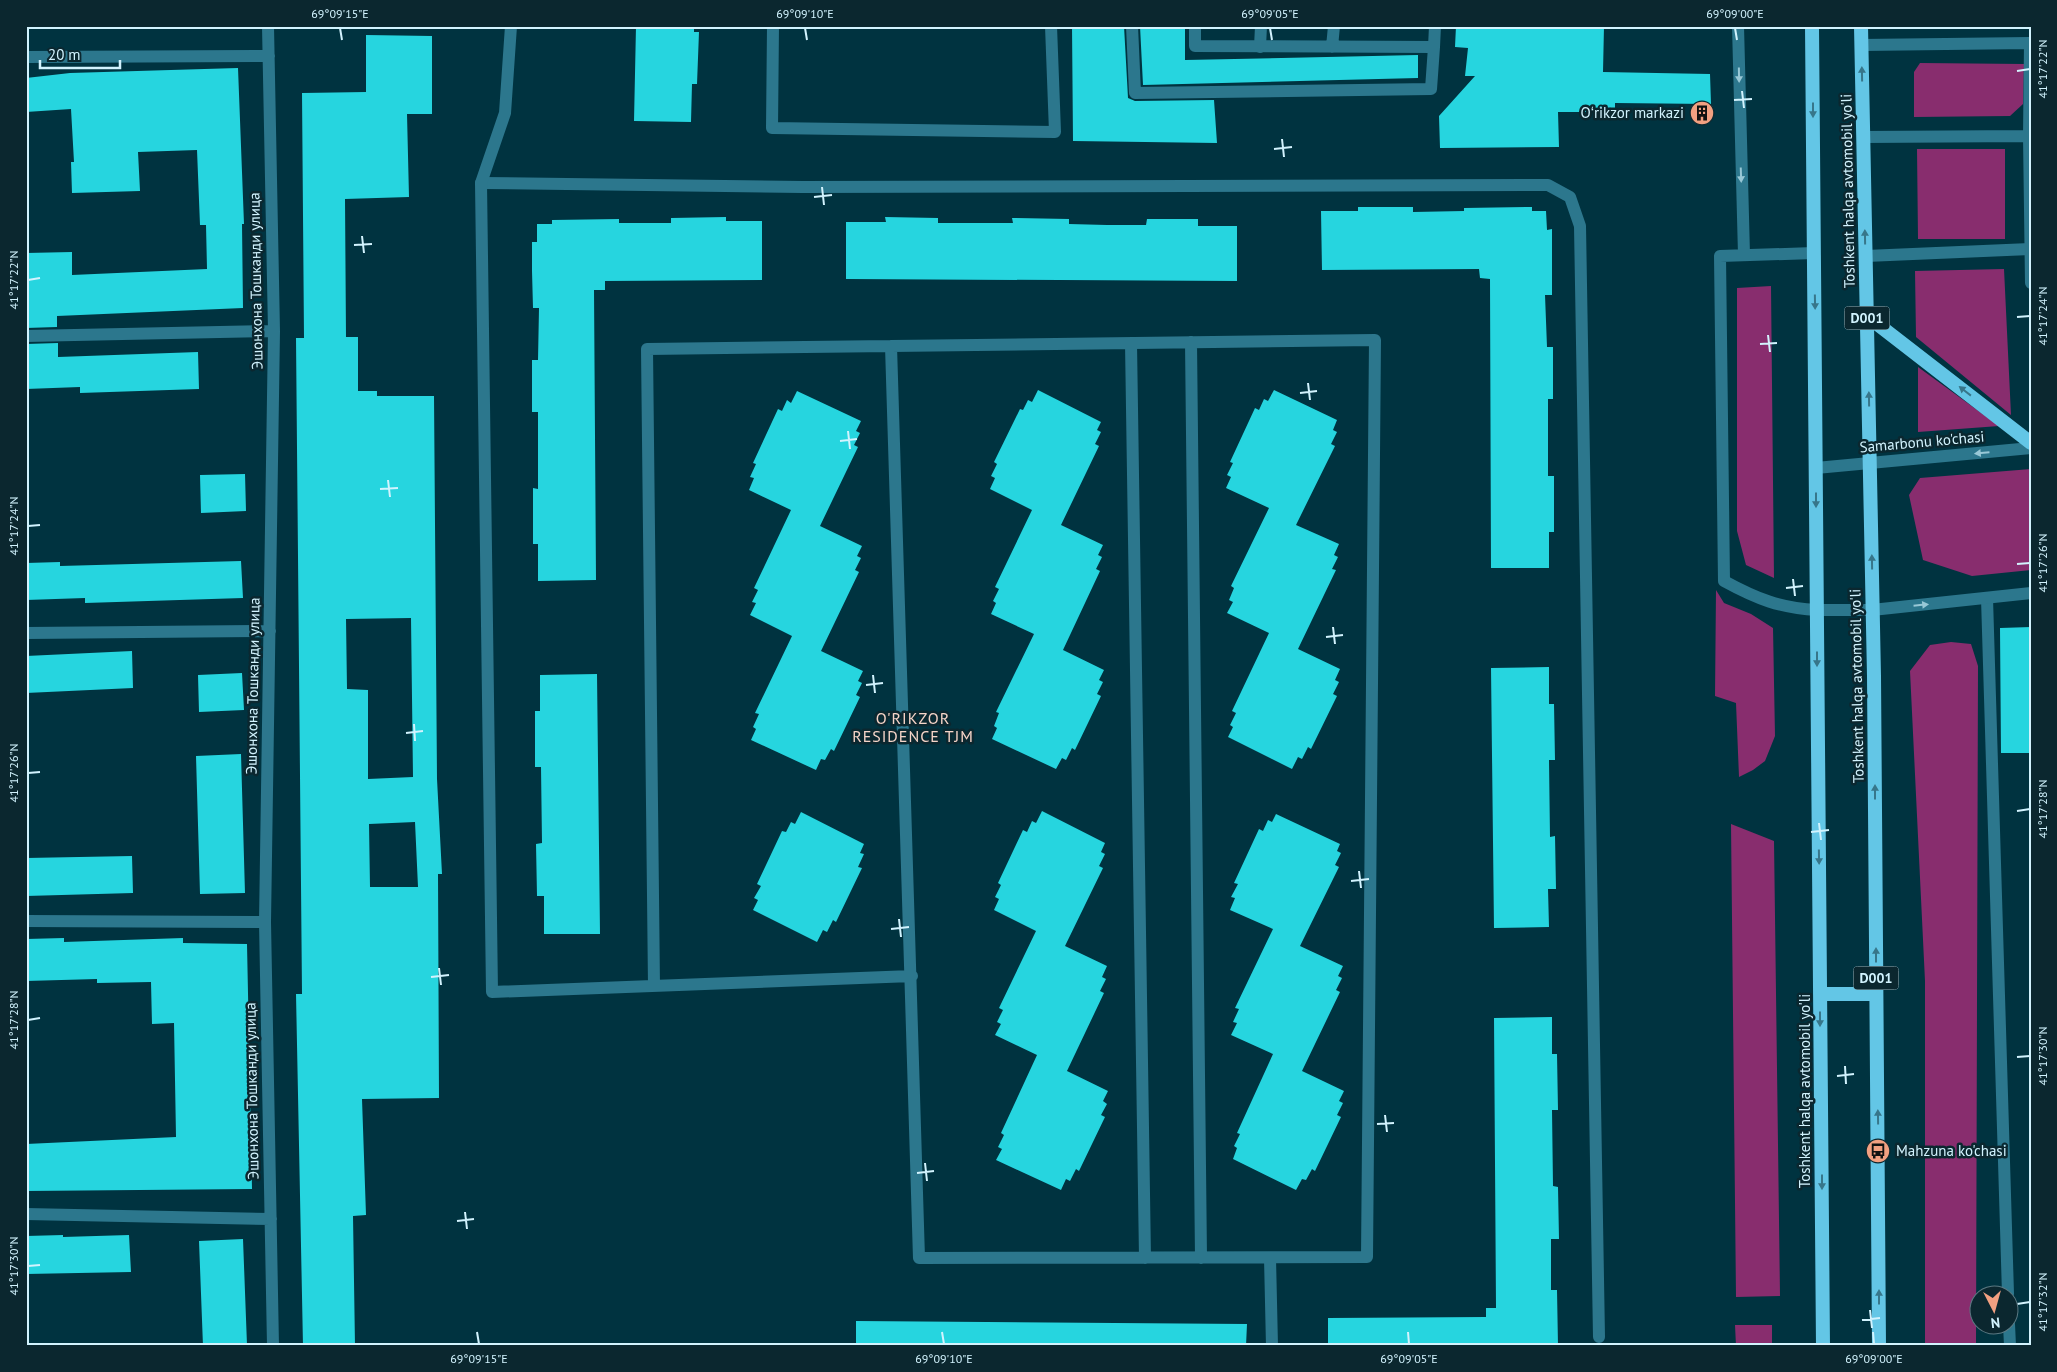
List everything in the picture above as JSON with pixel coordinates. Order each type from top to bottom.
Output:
[{"type":"highway","name":"Toshkent halqa avtomobil yo'li","points":[[1812,26],[1822,1346]]},
{"type":"highway","name":"Toshkent halqa avtomobil yo'li","points":[[1861,26],[1870,463],[1879,1346]]},
{"type":"highway","points":[[1867,316],[2031,443]]},
{"type":"highway","points":[[1820,994],[1876,994]]},
{"type":"street","name":"Эшонхона Тошканди улица","points":[[268,26],[274,331],[265,922],[273,1346]]},
{"type":"street","points":[[511,26],[505,113],[482,183],[492,992],[912,976]]},
{"type":"street","points":[[773,26],[772,128],[1055,132],[1051,26]]},
{"type":"street","points":[[1132,26],[1135,93],[1431,89],[1435,26]]},
{"type":"street","points":[[1195,26],[1195,46],[1434,47]]},
{"type":"street","points":[[1260,47],[1261,26]]},
{"type":"street","points":[[1332,47],[1334,26]]},
{"type":"street","points":[[1738,26],[1744,255]]},
{"type":"street","points":[[1861,45],[2030,43],[2031,283]]},
{"type":"street","points":[[26,57],[269,56]]},
{"type":"street","points":[[1863,137],[2029,136]]},
{"type":"street","points":[[482,183],[803,186],[1548,185],[1570,197],[1580,226],[1599,1337]]},
{"type":"street","points":[[1866,256],[2030,249]]},
{"type":"street","points":[[1814,253],[1720,256],[1724,581],[1754,598],[1788,608],[1817,610],[1872,610],[2031,593]]},
{"type":"street","points":[[26,336],[274,331]]},
{"type":"street","points":[[654,986],[647,349],[1375,340],[1367,1258],[919,1258],[912,976],[891,346]]},
{"type":"street","points":[[1191,342],[1201,1258]]},
{"type":"street","points":[[1131,343],[1144,1258]]},
{"type":"street","name":"Samarbonu ko'chasi","points":[[1816,468],[2031,448]]},
{"type":"street","points":[[1987,598],[2008,1284]]},
{"type":"street","points":[[26,633],[270,631]]},
{"type":"street","points":[[26,921],[265,922]]},
{"type":"street","points":[[26,1214],[271,1219]]},
{"type":"street","points":[[1270,1258],[1272,1346]]},
{"type":"shaded area","points":[[1920,63],[2024,64],[2023,104],[2010,116],[1914,117],[1914,72]]},
{"type":"shaded area","points":[[1917,149],[2005,149],[2005,239],[1918,239]]},
{"type":"shaded area","points":[[2004,269],[2011,415],[1916,337],[1915,271]]},
{"type":"shaded area","points":[[1771,286],[1774,578],[1746,565],[1737,531],[1737,288]]},
{"type":"shaded area","points":[[1918,367],[1999,426],[1918,432]]},
{"type":"shaded area","points":[[2031,469],[2031,570],[1972,576],[1923,560],[1909,495],[1920,478]]},
{"type":"shaded area","points":[[1716,590],[1724,603],[1751,614],[1773,628],[1775,736],[1765,761],[1739,777],[1736,703],[1715,696]]},
{"type":"shaded area","points":[[1951,642],[1971,644],[1978,666],[1976,1284],[1970,1284],[1970,1334],[1976,1334],[1976,1346],[1925,1346],[1925,981],[1910,671],[1930,645]]},
{"type":"shaded area","points":[[1731,824],[1774,841],[1780,1296],[1736,1297]]},
{"type":"shaded area","points":[[1735,1325],[1772,1325],[1772,1346],[1736,1346]]},
{"type":"building","points":[[636,26],[694,26],[694,32],[699,32],[697,84],[692,84],[691,122],[634,121]]},
{"type":"building","points":[[1072,26],[1124,26],[1128,98],[1135,101],[1214,100],[1217,143],[1073,141]]},
{"type":"building","points":[[1140,26],[1185,26],[1185,60],[1418,55],[1418,78],[1143,85]]},
{"type":"building","points":[[1456,26],[1604,26],[1603,72],[1710,74],[1711,104],[1615,103],[1615,112],[1558,112],[1559,147],[1440,148],[1439,116],[1475,76],[1465,76],[1468,48],[1455,47]]},
{"type":"building","points":[[366,35],[432,36],[432,114],[407,114],[409,197],[345,199],[346,337],[358,337],[358,391],[377,391],[377,396],[434,396],[437,779],[442,874],[438,874],[439,1098],[362,1099],[366,1215],[353,1216],[355,1346],[303,1346],[296,994],[302,994],[296,338],[304,338],[302,93],[366,92]],"holes":[[[411,618],[413,777],[368,779],[368,690],[347,689],[346,619]],[[415,822],[418,887],[370,887],[369,824]]]},
{"type":"building","points":[[238,68],[244,224],[242,224],[243,308],[57,316],[57,327],[26,328],[26,253],[72,252],[72,275],[207,269],[206,225],[200,225],[197,150],[138,152],[140,191],[72,193],[71,162],[74,162],[71,109],[26,112],[26,78],[70,73]]},
{"type":"building","points":[[1358,207],[1413,207],[1413,212],[1464,211],[1464,208],[1532,207],[1532,211],[1546,211],[1547,230],[1552,229],[1552,295],[1545,295],[1547,347],[1553,347],[1553,399],[1548,399],[1548,476],[1554,476],[1554,532],[1549,532],[1549,568],[1491,568],[1490,279],[1480,278],[1479,269],[1322,270],[1321,211],[1358,211]]},
{"type":"building","points":[[726,217],[726,221],[762,221],[762,280],[605,281],[605,290],[594,290],[596,580],[538,581],[538,544],[533,544],[533,488],[538,489],[538,412],[532,412],[532,360],[538,360],[539,308],[533,308],[532,271],[532,242],[537,242],[537,224],[552,224],[552,220],[619,219],[619,223],[671,223],[671,218]]},
{"type":"building","points":[[885,217],[938,218],[938,223],[1013,223],[1012,218],[1069,219],[1069,224],[1107,225],[1146,225],[1147,219],[1198,219],[1198,226],[1237,226],[1237,281],[846,279],[846,222],[886,222]]},
{"type":"building","points":[[58,343],[58,357],[198,352],[199,389],[80,393],[80,387],[26,389],[26,344]]},
{"type":"building","points":[[1038,390],[1101,422],[1097,430],[1101,432],[1095,444],[1099,446],[1061,525],[1103,545],[1098,555],[1102,557],[1096,569],[1100,571],[1063,650],[1104,670],[1099,680],[1103,682],[1097,694],[1101,696],[1075,750],[1072,748],[1066,760],[1062,758],[1056,769],[992,739],[997,728],[994,726],[999,713],[996,712],[1034,634],[991,614],[996,603],[993,601],[999,589],[995,587],[1032,510],[990,489],[995,478],[991,476],[997,464],[994,462],[1020,409],[1023,410],[1028,400],[1032,402]]},
{"type":"building","points":[[1274,390],[1337,420],[1333,430],[1337,432],[1331,444],[1335,446],[1296,525],[1339,544],[1334,555],[1338,557],[1332,569],[1336,570],[1298,649],[1340,669],[1335,680],[1339,682],[1333,694],[1337,696],[1311,749],[1308,747],[1302,759],[1298,757],[1292,769],[1228,737],[1233,727],[1230,725],[1236,713],[1232,711],[1269,633],[1227,613],[1233,602],[1229,600],[1234,588],[1231,586],[1269,508],[1226,488],[1231,477],[1227,475],[1233,463],[1230,462],[1255,408],[1259,410],[1264,399],[1268,401]]},
{"type":"building","points":[[797,391],[861,421],[856,431],[860,433],[854,445],[858,447],[820,526],[862,546],[857,556],[861,558],[855,570],[859,572],[821,651],[863,671],[858,681],[862,683],[856,695],[860,697],[834,751],[831,749],[825,760],[821,759],[816,770],[751,740],[756,729],[753,727],[759,714],[755,713],[792,636],[750,615],[756,603],[752,602],[758,590],[754,588],[791,510],[749,490],[754,478],[750,477],[756,464],[753,463],[778,409],[782,411],[787,400],[791,403]]},
{"type":"building","points":[[245,474],[246,511],[201,513],[200,475]]},
{"type":"building","points":[[241,561],[243,598],[85,603],[85,598],[26,600],[26,563],[60,562],[60,566]]},
{"type":"building","points":[[2031,627],[2031,753],[2001,753],[2000,628]]},
{"type":"building","points":[[132,651],[133,688],[26,693],[26,656]]},
{"type":"building","points":[[1549,667],[1549,704],[1554,704],[1555,760],[1549,760],[1550,837],[1555,836],[1556,889],[1548,889],[1549,927],[1494,928],[1491,668]]},
{"type":"building","points":[[242,673],[244,710],[199,712],[198,675]]},
{"type":"building","points":[[597,674],[600,934],[544,934],[544,896],[537,896],[536,844],[542,843],[541,767],[535,767],[535,711],[540,711],[540,675]]},
{"type":"building","points":[[241,754],[245,893],[200,894],[196,756]]},
{"type":"building","points":[[1042,811],[1105,843],[1101,852],[1105,854],[1099,866],[1103,868],[1065,946],[1107,966],[1102,977],[1106,979],[1100,991],[1104,993],[1067,1071],[1108,1091],[1103,1101],[1107,1104],[1101,1115],[1105,1117],[1079,1171],[1076,1169],[1070,1181],[1066,1179],[1061,1190],[996,1160],[1002,1149],[998,1147],[1004,1135],[1001,1133],[1037,1055],[995,1035],[1001,1024],[997,1022],[1003,1010],[999,1008],[1036,931],[994,910],[999,899],[995,897],[1001,885],[998,883],[1023,830],[1027,832],[1032,821],[1036,823]]},
{"type":"building","points":[[801,812],[864,844],[860,853],[864,854],[858,867],[862,868],[836,922],[833,920],[827,932],[823,930],[817,942],[753,910],[758,900],[754,898],[761,886],[757,884],[782,831],[786,832],[791,822],[795,824]]},
{"type":"building","points":[[1276,814],[1340,844],[1337,851],[1341,853],[1335,865],[1339,867],[1300,946],[1343,966],[1338,976],[1342,978],[1336,990],[1340,992],[1302,1071],[1344,1091],[1339,1101],[1343,1103],[1337,1115],[1341,1117],[1315,1171],[1312,1169],[1306,1180],[1302,1179],[1296,1190],[1233,1159],[1237,1148],[1234,1146],[1240,1134],[1237,1133],[1273,1054],[1231,1035],[1237,1023],[1233,1022],[1239,1009],[1235,1008],[1273,929],[1230,910],[1235,898],[1231,897],[1238,884],[1234,883],[1259,829],[1263,831],[1268,820],[1272,822]]},
{"type":"building","points":[[132,856],[133,893],[26,896],[26,858]]},
{"type":"building","points":[[64,938],[64,942],[183,938],[183,943],[247,944],[252,1189],[26,1191],[26,1144],[176,1137],[174,1023],[152,1024],[151,982],[97,983],[97,979],[26,981],[26,939]]},
{"type":"building","points":[[1552,1017],[1552,1054],[1557,1054],[1558,1110],[1552,1110],[1553,1186],[1558,1187],[1559,1239],[1551,1239],[1551,1290],[1557,1290],[1558,1346],[1328,1346],[1328,1318],[1486,1317],[1486,1308],[1496,1308],[1494,1018]]},
{"type":"building","points":[[63,1235],[63,1237],[129,1235],[131,1272],[26,1274],[26,1236]]},
{"type":"building","points":[[243,1239],[247,1345],[203,1346],[199,1241]]},
{"type":"building","points":[[856,1321],[1247,1324],[1246,1346],[856,1346]]},
{"type":"place","name":"Oʻrikzor markazi","points":[[1702,113]]},
{"type":"place","name":"Mahzuna ko'chasi","points":[[1878,1151]]},
{"type":"district","name":"O'RIKZOR RESIDENCE TJM","points":[[913,727]]}]
